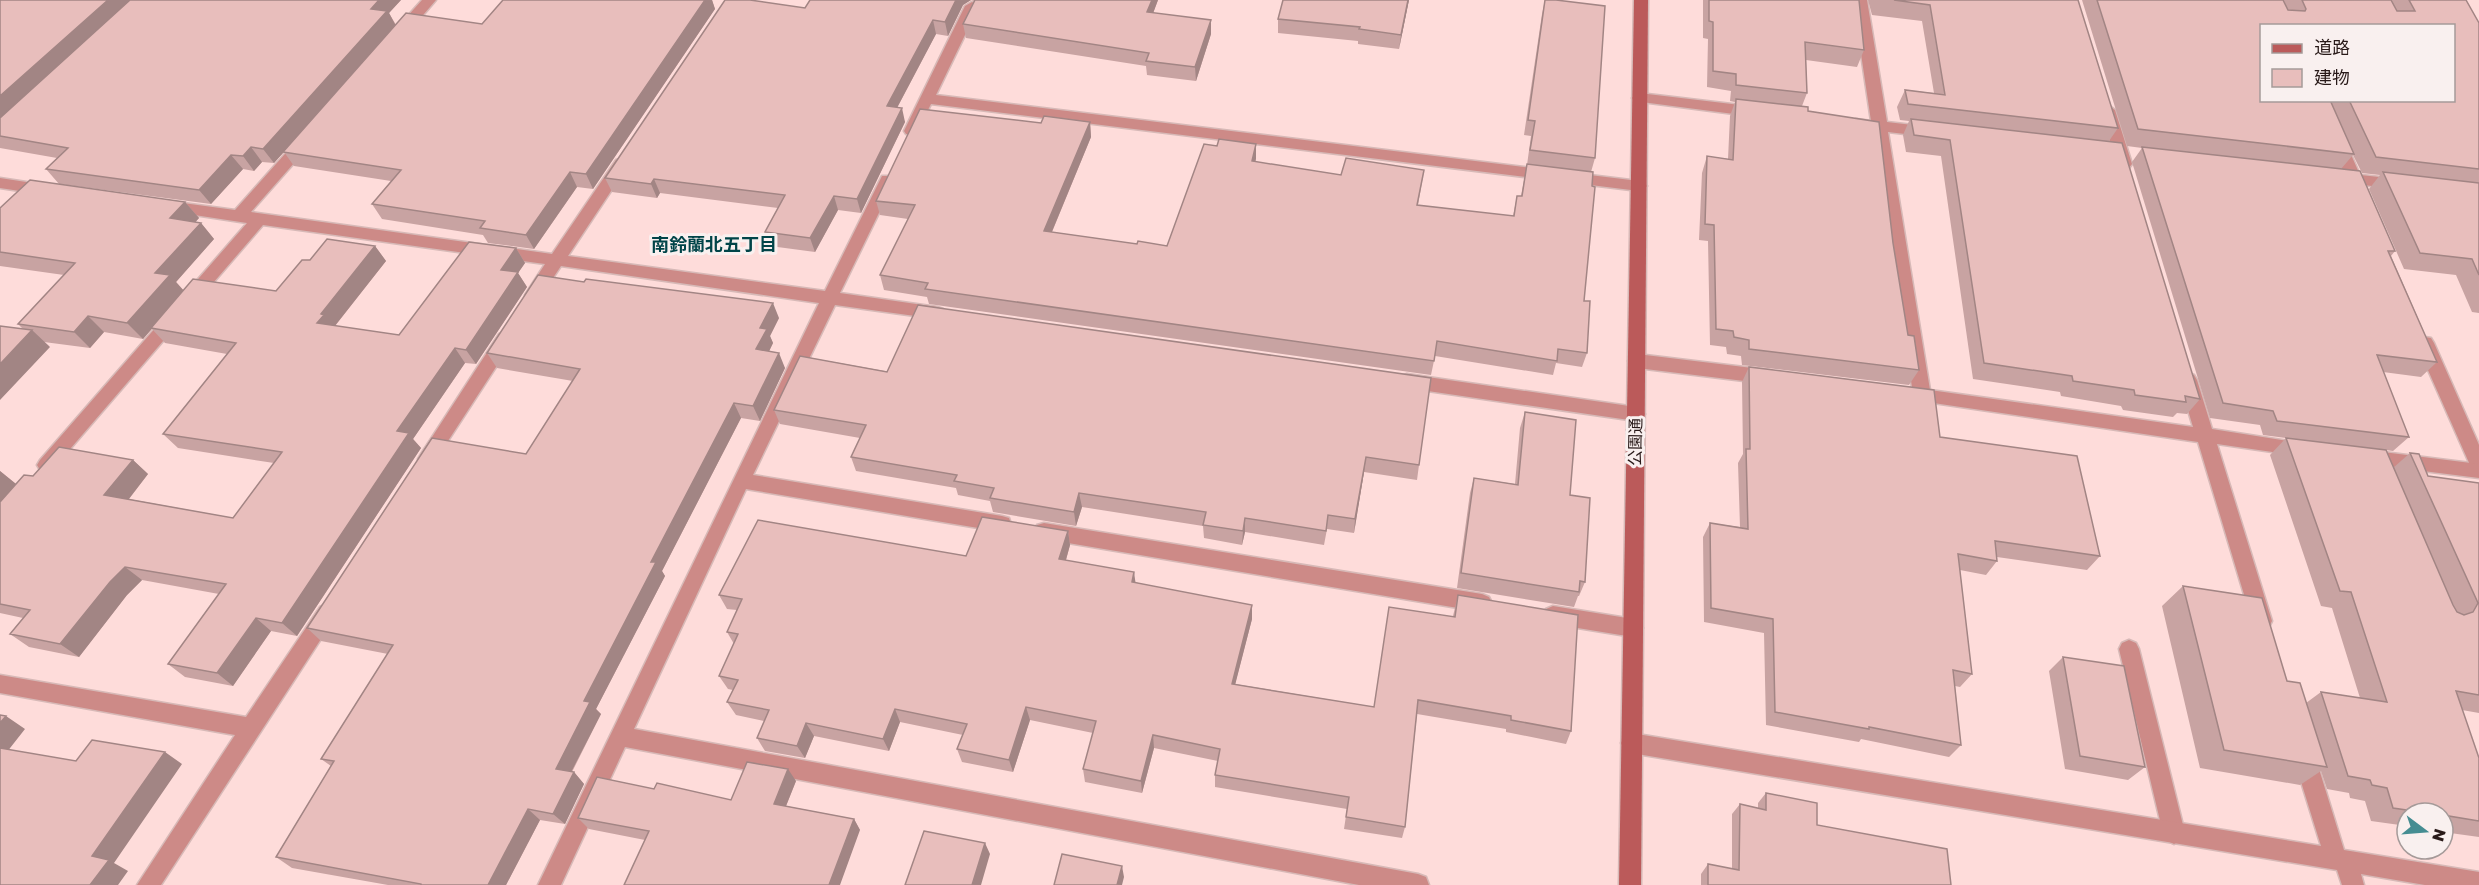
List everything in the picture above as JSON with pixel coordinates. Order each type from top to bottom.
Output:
[{"type":"street","points":[[390,45],[429,0]]},
{"type":"street","name":"公園通","points":[[1630,885],[1641,0]]},
{"type":"street","points":[[1860,0],[1922,396]]},
{"type":"street","points":[[549,885],[741,481],[972,6]]},
{"type":"street","points":[[1639,98],[1777,115]]},
{"type":"street","points":[[926,99],[1639,186]]},
{"type":"street","points":[[2104,99],[2128,176]]},
{"type":"street","points":[[2320,102],[2363,201]]},
{"type":"street","points":[[1846,123],[1949,135]]},
{"type":"street","points":[[239,216],[319,126]]},
{"type":"street","points":[[420,469],[633,144]]},
{"type":"street","points":[[2330,177],[2411,186]]},
{"type":"street","points":[[0,183],[57,191]]},
{"type":"street","points":[[148,204],[948,315]]},
{"type":"street","points":[[38,475],[259,219]]},
{"type":"street","points":[[2416,322],[2479,465]]},
{"type":"street","points":[[2181,358],[2268,643]]},
{"type":"street","points":[[1636,360],[1791,380]]},
{"type":"street","points":[[1387,378],[1636,414]]},
{"type":"street","points":[[1898,393],[2318,451]]},
{"type":"street","points":[[2353,455],[2479,471]]},
{"type":"street","points":[[2375,458],[2385,480]]},
{"type":"street","points":[[741,481],[1504,607]]},
{"type":"street","points":[[148,885],[336,598]]},
{"type":"street","points":[[1539,613],[1634,628]]},
{"type":"street","points":[[2129,649],[2174,833]]},
{"type":"street","points":[[0,684],[252,728]]},
{"type":"street","points":[[2297,735],[2340,861],[2353,885]]},
{"type":"street","points":[[620,736],[1418,885]]},
{"type":"street","points":[[1632,743],[2479,883]]},
{"type":"building","points":[[0,0],[108,0],[0,96]]},
{"type":"building","points":[[130,0],[379,0],[371,9],[387,11],[263,149],[251,147],[243,156],[231,155],[199,190],[46,169],[68,148],[0,136],[0,118]]},
{"type":"building","points":[[503,0],[705,0],[586,174],[570,172],[526,235],[480,228],[485,221],[372,204],[401,170],[283,152],[406,13],[482,24]]},
{"type":"building","points":[[725,0],[750,0],[805,8],[810,0],[956,0],[945,22],[933,20],[887,106],[902,108],[857,199],[834,196],[810,238],[765,232],[785,195],[654,179],[651,184],[605,178]]},
{"type":"building","points":[[975,0],[1152,0],[1147,12],[1211,20],[1195,67],[1146,61],[1149,53],[963,24]]},
{"type":"building","points":[[1283,0],[1408,0],[1401,35],[1359,29],[1360,27],[1278,19]]},
{"type":"building","points":[[1545,0],[1605,6],[1595,158],[1530,150],[1535,121],[1528,120]]},
{"type":"building","points":[[1709,0],[1859,0],[1864,50],[1805,42],[1807,93],[1736,85],[1736,74],[1713,71],[1713,22],[1709,21]]},
{"type":"building","points":[[1894,0],[2078,0],[2118,128],[1908,104],[1905,90],[1945,95],[1930,5]]},
{"type":"building","points":[[2097,0],[2283,0],[2288,10],[2305,11],[2302,0],[2391,0],[2397,11],[2415,11],[2409,0],[2466,0],[2479,23],[2479,169],[2376,157],[2350,102],[2455,102],[2455,24],[2260,24],[2260,102],[2331,102],[2354,154],[2138,129]]},
{"type":"building","points":[[1736,99],[1808,107],[1808,111],[1879,122],[1893,243],[1908,335],[1914,336],[1919,370],[1749,349],[1749,340],[1734,337],[1733,331],[1716,329],[1714,225],[1705,224],[1707,156],[1733,160]]},
{"type":"building","points":[[920,109],[1041,123],[1044,116],[1090,122],[1044,231],[1137,244],[1138,241],[1167,246],[1204,144],[1217,146],[1219,139],[1256,144],[1252,161],[1341,175],[1346,158],[1424,170],[1417,205],[1514,216],[1517,196],[1522,196],[1527,164],[1593,172],[1592,186],[1595,187],[1584,301],[1590,301],[1587,353],[1558,349],[1557,361],[1437,341],[1434,361],[925,289],[928,283],[880,275],[915,205],[876,201]]},
{"type":"building","points":[[1911,119],[2122,143],[2200,399],[2185,396],[2186,402],[2135,395],[2134,390],[2073,381],[2072,376],[1984,363],[1950,140],[1914,135]]},
{"type":"building","points":[[2142,147],[2360,171],[2395,251],[2388,251],[2437,362],[2377,355],[2409,437],[2277,421],[2273,411],[2223,403]]},
{"type":"building","points":[[2383,172],[2479,183],[2479,275],[2472,259],[2420,253]]},
{"type":"building","points":[[30,180],[185,202],[170,218],[201,223],[155,273],[170,275],[127,323],[88,316],[74,332],[18,324],[75,263],[0,252],[0,208]]},
{"type":"building","points":[[327,239],[375,246],[321,314],[324,315],[317,323],[399,335],[469,242],[516,248],[501,270],[518,272],[466,350],[455,348],[397,431],[409,433],[282,623],[256,618],[217,673],[168,664],[226,584],[125,567],[60,644],[10,634],[30,610],[0,604],[0,502],[24,475],[33,476],[59,447],[133,460],[104,495],[233,518],[282,452],[163,434],[236,343],[151,328],[193,279],[276,291],[302,260],[310,260]]},
{"type":"building","points":[[538,275],[773,303],[760,328],[767,329],[756,349],[779,353],[753,406],[734,403],[651,562],[656,562],[584,701],[590,702],[556,769],[574,772],[553,814],[528,809],[488,885],[421,885],[276,857],[334,761],[321,759],[393,645],[307,628],[432,438],[526,454],[580,369],[487,353]]},
{"type":"building","points":[[918,305],[1431,378],[1419,465],[1366,457],[1355,519],[1328,515],[1326,531],[1245,518],[1243,531],[1203,525],[1206,512],[1079,493],[1074,512],[990,498],[994,488],[954,481],[957,475],[851,457],[866,425],[774,410],[800,356],[887,372]]},
{"type":"building","points":[[0,326],[32,330],[0,364]]},
{"type":"building","points":[[1749,367],[1934,390],[1940,437],[2077,456],[2100,556],[1995,541],[1997,561],[1958,554],[1972,674],[1953,670],[1961,745],[1775,712],[1773,619],[1711,608],[1710,523],[1748,529],[1746,449],[1750,449]]},
{"type":"building","points":[[1525,412],[1576,420],[1570,495],[1590,498],[1585,582],[1580,581],[1579,592],[1461,573],[1474,478],[1518,485]]},
{"type":"building","points":[[2286,438],[2386,450],[2453,605],[2457,612],[2464,615],[2473,612],[2478,603],[2410,453],[2419,454],[2428,476],[2479,483],[2479,695],[2456,691],[2479,758],[2479,821],[2455,817],[2455,801],[2395,801],[2395,808],[2393,808],[2387,788],[2372,785],[2370,780],[2348,776],[2321,692],[2387,702],[2351,592],[2340,591]]},
{"type":"building","points":[[982,517],[1068,531],[1059,559],[1134,572],[1132,582],[1252,605],[1232,684],[1374,707],[1389,607],[1455,617],[1458,595],[1578,615],[1571,731],[1511,720],[1511,716],[1418,700],[1405,827],[1346,817],[1349,797],[1215,775],[1220,749],[1153,735],[1141,781],[1083,769],[1096,721],[1026,707],[1009,760],[957,749],[967,724],[895,709],[883,739],[806,723],[797,746],[757,738],[769,710],[727,702],[738,680],[719,676],[738,634],[727,632],[742,599],[719,595],[758,520],[966,556]]},
{"type":"building","points":[[2183,586],[2262,598],[2287,681],[2300,683],[2327,767],[2224,750]]},
{"type":"building","points":[[2063,657],[2124,666],[2145,767],[2080,756]]},
{"type":"building","points":[[0,715],[6,716],[0,723]]},
{"type":"building","points":[[92,740],[165,752],[92,856],[109,860],[90,885],[0,885],[0,748],[76,761]]},
{"type":"building","points":[[747,762],[788,769],[774,804],[854,819],[829,885],[624,885],[649,831],[578,818],[597,777],[654,789],[657,783],[731,800]]},
{"type":"building","points":[[1766,793],[1817,803],[1817,825],[1947,849],[1951,885],[1708,885],[1708,864],[1739,870],[1740,804],[1766,810]]},
{"type":"building","points":[[924,831],[985,843],[972,885],[905,885]]},
{"type":"building","points":[[1062,854],[1122,866],[1117,885],[1054,885]]},
{"type":"district","name":"南鈴蘭北五丁目","points":[[714,244]]}]
